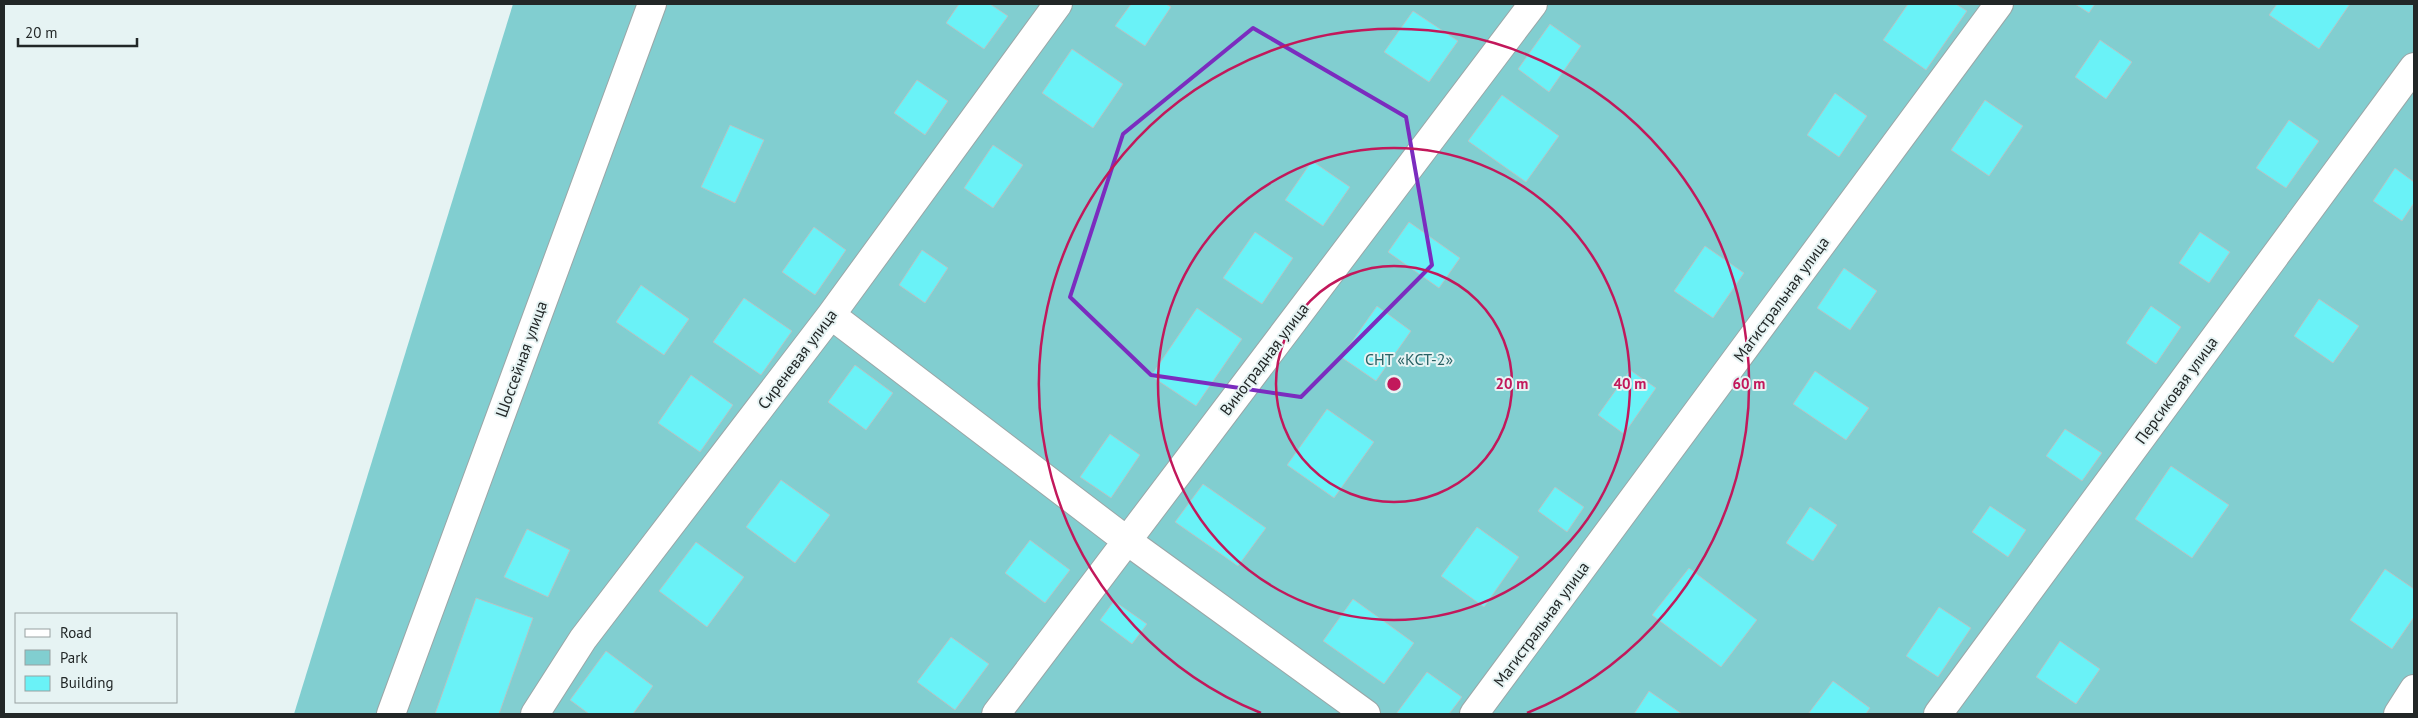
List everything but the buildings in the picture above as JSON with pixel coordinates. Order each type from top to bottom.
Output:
[{"type":"street","name":"Шоссейная улица","points":[[391,714],[652,4]]},
{"type":"street","name":"Сиреневая улица","points":[[536,714],[583,639],[831,315],[1058,4]]},
{"type":"street","name":"Виноградная улица","points":[[996,714],[1534,4]]},
{"type":"street","name":"Магистральная улица","points":[[1474,714],[1999,4]]},
{"type":"street","name":"Персиковая улица","points":[[1938,714],[2414,67]]},
{"type":"street","points":[[831,315],[1126,540],[1366,714]]},
{"type":"highlighted area","points":[[1253,28],[1406,117],[1432,265],[1301,397],[1151,375],[1070,297],[1123,134]]},
{"type":"green space","name":"СНТ «КСТ-2»","points":[[513,4],[2414,4],[2414,714],[294,714]]}]
